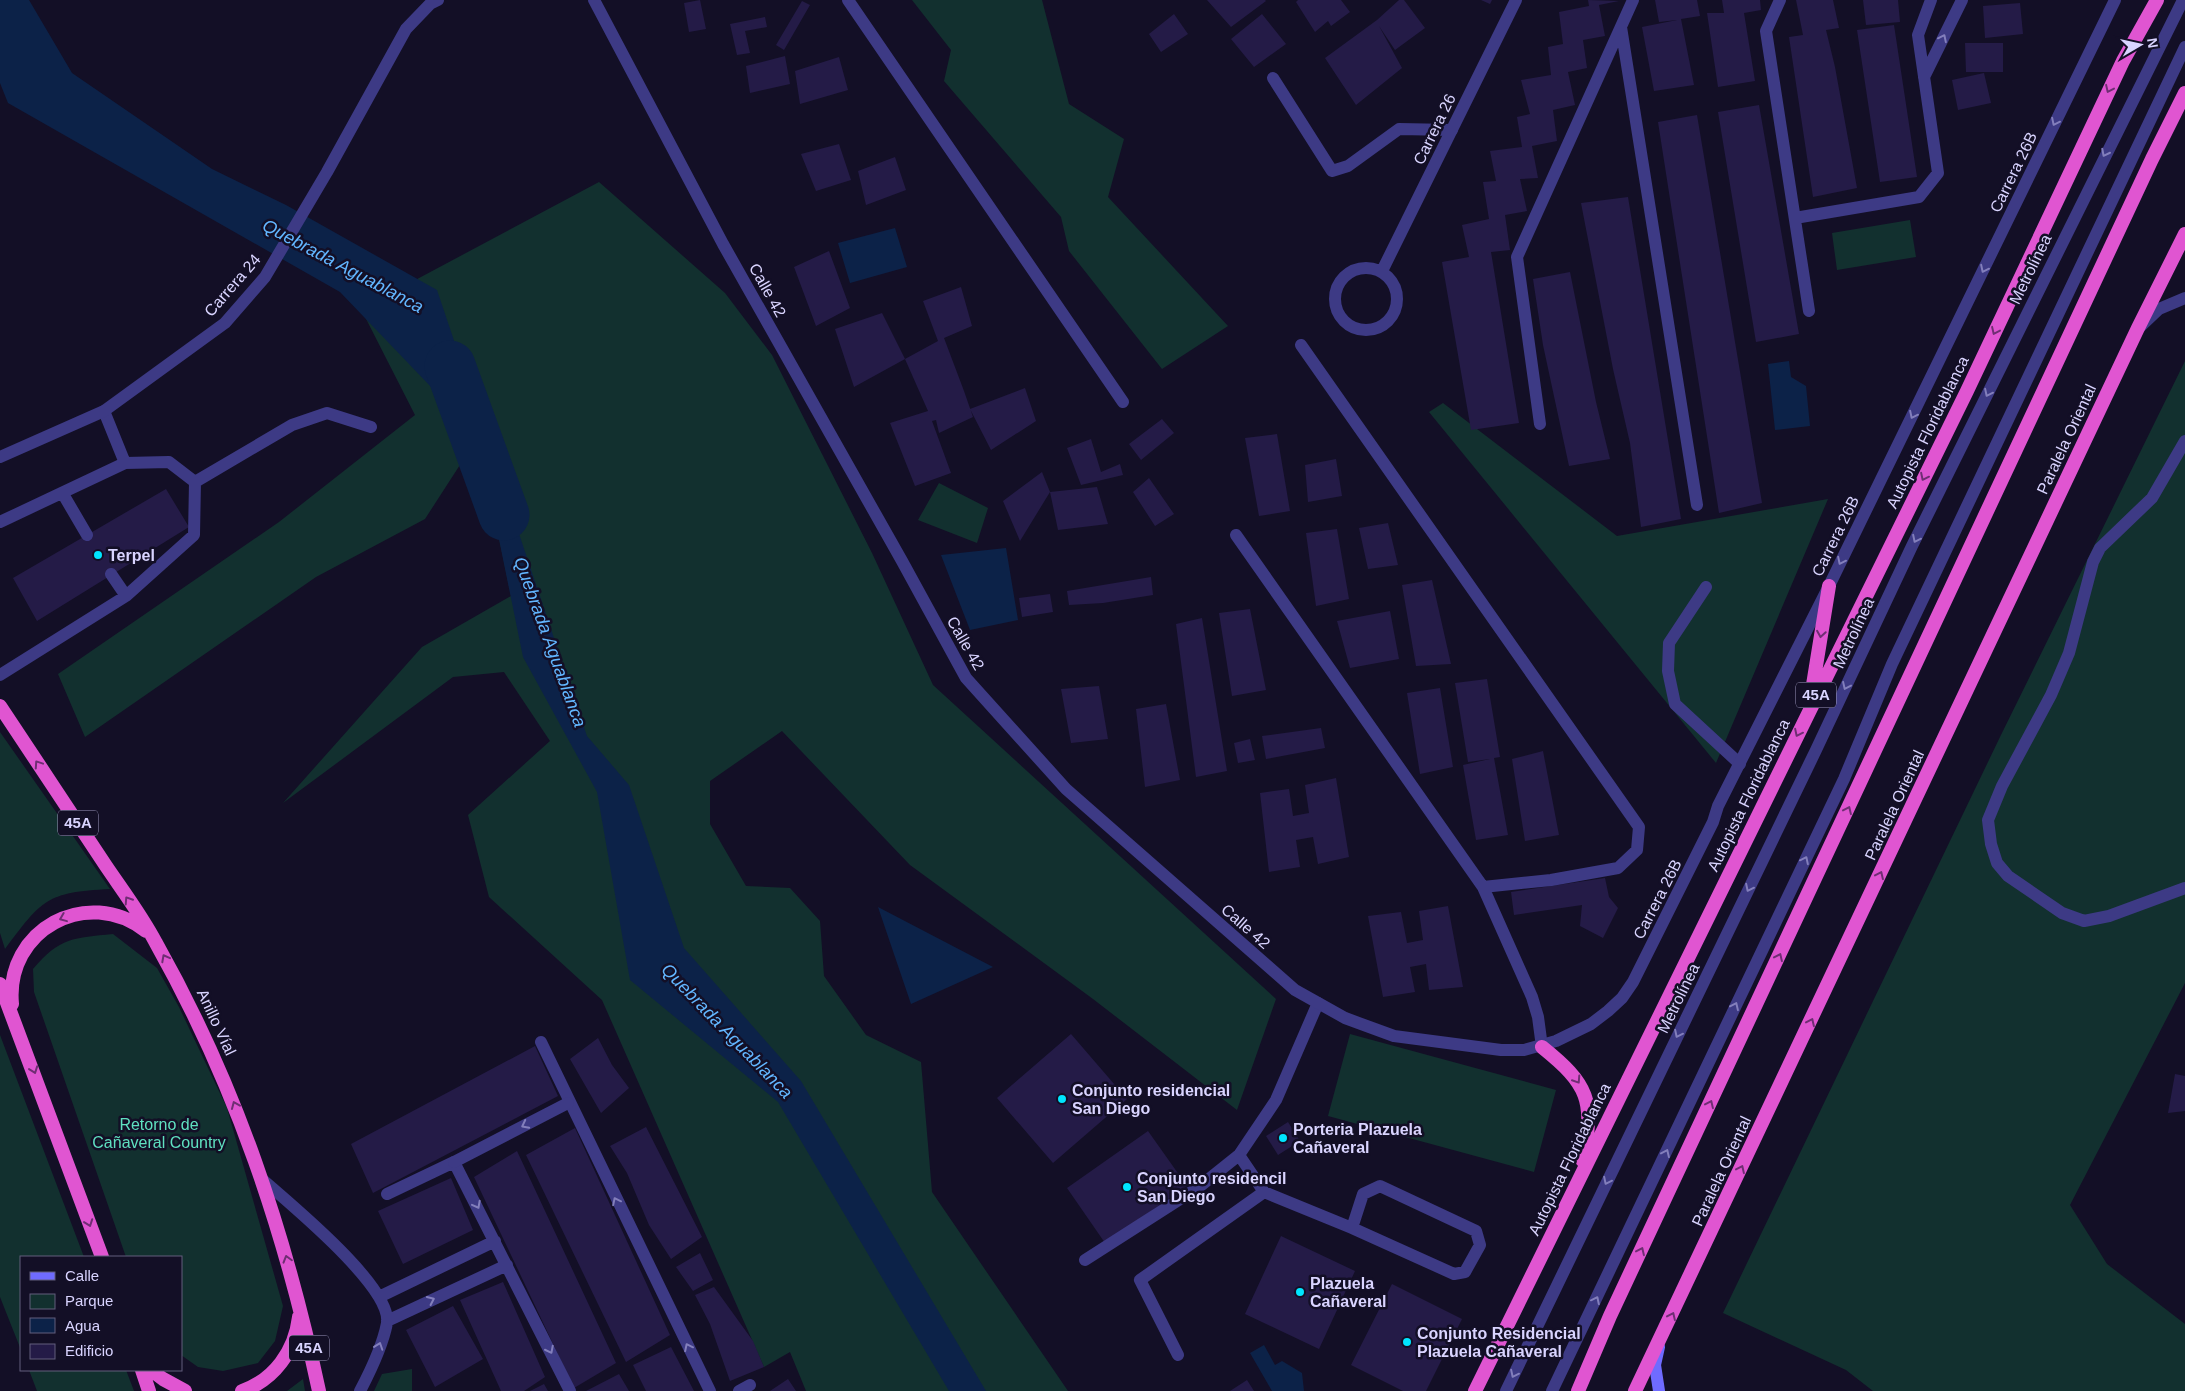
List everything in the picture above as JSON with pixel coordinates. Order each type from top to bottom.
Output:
[{"type":"highway","name":"Autopista Floridablanca","points":[[1475,1391],[1967,391],[2123,61],[2157,0]]},
{"type":"highway","points":[[1578,1391],[1618,1298],[2152,159],[2185,93]]},
{"type":"highway","name":"Paralela Oriental","points":[[1635,1391],[2138,328],[2185,234]]},
{"type":"highway","points":[[1808,712],[1829,586]]},
{"type":"highway","name":"Anillo Víal","points":[[0,706],[155,940],[215,1058],[263,1180],[299,1306],[319,1391]]},
{"type":"highway","points":[[17,1024],[11,996],[16,968],[30,942],[51,924],[78,913],[106,913],[133,922],[155,940]]},
{"type":"highway","points":[[0,984],[17,1024],[102,1256]]},
{"type":"highway","points":[[1542,1046],[1574,1075],[1585,1096],[1588,1128],[1577,1182]]},
{"type":"highway","points":[[242,1391],[270,1375],[287,1355],[296,1331],[299,1306]]},
{"type":"highway","points":[[142,1371],[149,1391]]},
{"type":"highway","points":[[152,1371],[163,1380],[185,1391]]},
{"type":"main road","points":[[1659,1391],[1655,1365],[1660,1340]]},
{"type":"street","name":"Calle 42","points":[[594,0],[723,244],[902,560],[966,678],[1066,789],[1295,990],[1318,1004],[1345,1018],[1394,1036],[1501,1050],[1524,1050],[1542,1046]]},
{"type":"street","points":[[848,0],[1123,402]]},
{"type":"street","name":"Carrera 26","points":[[1382,271],[1516,0]]},
{"type":"street","points":[[1540,424],[1517,256],[1633,0]]},
{"type":"street","points":[[1780,0],[1766,31],[1809,311]]},
{"type":"street","points":[[1795,218],[1919,196],[1938,173],[1918,35],[1931,0]]},
{"type":"street","points":[[1924,77],[1962,0]]},
{"type":"street","name":"Carrera 26B","points":[[1542,1046],[1575,1033],[1608,1012],[1633,982],[2115,0]]},
{"type":"street","name":"Metrolínea","points":[[1506,1391],[1816,750],[1912,546],[2182,0]]},
{"type":"street","name":"Carrera 24","points":[[0,457],[104,411],[225,322],[264,278],[327,172],[406,29],[432,1]]},
{"type":"street","points":[[1621,27],[1697,505]]},
{"type":"street","points":[[1552,1391],[1840,788],[1892,664],[2185,47]]},
{"type":"street","points":[[1273,78],[1332,171],[1348,166],[1399,128],[1452,130]]},
{"type":"street","points":[[1369,267],[1382,271],[1392,280],[1397,292],[1397,306],[1392,318],[1382,327],[1369,330],[1356,329],[1344,323],[1336,312],[1334,299],[1337,286],[1345,275],[1356,268],[1369,267]]},
{"type":"street","points":[[2138,328],[2159,309],[2185,298]]},
{"type":"street","points":[[1301,345],[1639,827],[1637,850],[1618,868],[1551,880],[1483,887]]},
{"type":"street","points":[[104,411],[125,463]]},
{"type":"street","points":[[195,482],[292,425],[327,413],[371,427]]},
{"type":"street","points":[[2185,441],[2152,498],[2100,548],[2093,562],[2070,653],[2051,695],[2002,786],[1988,820],[1991,844],[1997,863],[2008,876],[2062,913],[2084,920],[2109,916],[2185,888]]},
{"type":"street","points":[[0,522],[63,494],[125,463],[169,462],[195,482]]},
{"type":"street","points":[[0,675],[126,596],[194,536],[195,482]]},
{"type":"street","points":[[63,494],[87,536]]},
{"type":"street","points":[[1236,535],[1483,887],[1532,997],[1538,1017],[1542,1046]]},
{"type":"street","points":[[111,574],[126,596]]},
{"type":"street","points":[[1706,587],[1669,643],[1668,670],[1675,704],[1740,764]]},
{"type":"street","points":[[1085,1260],[1199,1188],[1239,1155],[1276,1100],[1318,1004]]},
{"type":"street","points":[[540,1042],[568,1103],[710,1391]]},
{"type":"street","points":[[387,1194],[454,1162],[568,1103]]},
{"type":"street","points":[[1239,1155],[1264,1192],[1352,1228],[1454,1274],[1465,1272],[1480,1245],[1476,1231],[1380,1186],[1363,1194],[1352,1228]]},
{"type":"street","points":[[454,1162],[570,1391]]},
{"type":"street","points":[[263,1180],[351,1259],[379,1296],[387,1321],[370,1374],[360,1391]]},
{"type":"street","points":[[1178,1355],[1140,1280],[1264,1192]]},
{"type":"street","points":[[379,1296],[495,1241]]},
{"type":"street","points":[[387,1321],[507,1265]]},
{"type":"green space","points":[[912,0],[1042,0],[1069,104],[1124,139],[1108,197],[1228,326],[1162,369],[1069,251],[1061,217],[944,81],[951,50]]},
{"type":"green space","points":[[599,182],[725,293],[772,355],[872,553],[933,685],[1276,999],[1237,1110],[1093,999],[910,865],[782,731],[710,781],[710,824],[746,886],[790,888],[820,921],[824,976],[866,1035],[921,1062],[932,1192],[1068,1391],[806,1391],[790,1352],[764,1367],[602,1000],[489,897],[468,815],[550,741],[504,672],[453,677],[283,803],[422,647],[511,596],[478,437],[425,519],[316,577],[85,737],[58,674],[279,522],[415,415],[361,309]]},
{"type":"green space","points":[[1910,220],[1916,257],[1837,270],[1832,233]]},
{"type":"green space","points":[[2185,361],[2185,983],[2070,1205],[2107,1264],[2185,1324],[2185,1391],[1873,1391],[1846,1370],[1723,1313],[2000,737]]},
{"type":"green space","points":[[1443,403],[1617,536],[1828,499],[1716,763],[1429,412]]},
{"type":"green space","points":[[939,483],[988,508],[977,543],[918,520]]},
{"type":"green space","points":[[0,732],[110,889],[72,893],[58,896],[47,902],[28,919],[5,949],[0,933]]},
{"type":"green space","name":"Retorno de Cañaveral Country","points":[[113,934],[157,968],[179,1007],[227,1108],[283,1306],[275,1341],[258,1363],[223,1371],[198,1367],[182,1356],[182,1256],[126,1256],[34,992],[33,969],[43,958],[68,941]]},
{"type":"green space","points":[[1350,1034],[1556,1090],[1534,1172],[1328,1116]]},
{"type":"green space","points":[[0,1035],[84,1256],[20,1256],[20,1347],[0,1297]]},
{"type":"green space","points":[[412,1369],[412,1391],[374,1391],[382,1374]]},
{"type":"green space","points":[[29,1371],[126,1371],[134,1391],[37,1391]]},
{"type":"green space","points":[[303,1379],[305,1391],[287,1391]]},
{"type":"water","points":[[0,0],[29,0],[72,73],[212,169],[286,205],[437,290],[587,736],[629,785],[684,948],[801,1081],[986,1391],[949,1391],[778,1102],[630,980],[597,792],[523,657],[478,436],[340,292],[8,103],[0,83]]},
{"type":"water","points":[[895,228],[907,267],[850,283],[838,243]]},
{"type":"water","points":[[1789,361],[1791,377],[1806,386],[1810,426],[1775,430],[1768,364]]},
{"type":"water","points":[[1006,548],[1018,620],[970,630],[941,555]]},
{"type":"water","points":[[878,907],[993,967],[911,1004]]},
{"type":"water","points":[[1264,1345],[1275,1365],[1282,1361],[1302,1373],[1304,1391],[1272,1391],[1250,1353]]},
{"type":"building","points":[[700,0],[706,29],[689,32],[684,3]]},
{"type":"building","points":[[1207,0],[1265,0],[1266,1],[1231,27]]},
{"type":"building","points":[[1298,0],[1341,0],[1350,12],[1331,26],[1328,21],[1315,32],[1296,2]]},
{"type":"building","points":[[1399,0],[1404,0],[1425,28],[1395,50],[1379,26],[1402,68],[1356,105],[1325,58],[1377,20]]},
{"type":"building","points":[[1481,0],[1492,0],[1490,4]]},
{"type":"building","points":[[1588,0],[1619,1],[1599,5],[1605,36],[1583,40],[1587,68],[1568,72],[1575,105],[1553,110],[1557,141],[1532,146],[1538,178],[1520,179],[1527,211],[1505,215],[1510,250],[1491,252],[1519,423],[1471,430],[1442,262],[1469,257],[1462,225],[1489,219],[1483,182],[1496,181],[1490,151],[1522,147],[1517,117],[1530,114],[1521,80],[1551,75],[1548,47],[1563,44],[1559,12],[1589,6]]},
{"type":"building","points":[[1655,0],[1697,0],[1700,16],[1681,19],[1694,85],[1654,91],[1642,27],[1677,20],[1659,22]]},
{"type":"building","points":[[1722,0],[1760,0],[1761,10],[1744,13],[1755,81],[1718,87],[1707,13],[1724,13]]},
{"type":"building","points":[[1796,0],[1833,0],[1839,28],[1826,30],[1835,67],[1857,188],[1813,197],[1789,37],[1803,35]]},
{"type":"building","points":[[1863,0],[1898,0],[1900,22],[1866,25]]},
{"type":"building","points":[[802,1],[810,5],[784,50],[776,45]]},
{"type":"building","points":[[2020,3],[2023,34],[1985,38],[1983,6]]},
{"type":"building","points":[[1174,14],[1188,34],[1161,52],[1149,34]]},
{"type":"building","points":[[1262,14],[1286,44],[1254,67],[1231,39]]},
{"type":"building","points":[[765,17],[767,27],[745,31],[750,53],[737,55],[730,24]]},
{"type":"building","points":[[1894,25],[1917,177],[1880,182],[1857,30]]},
{"type":"building","points":[[1965,43],[2003,43],[2003,72],[1966,72]]},
{"type":"building","points":[[785,56],[790,84],[750,93],[746,66]]},
{"type":"building","points":[[839,57],[848,90],[800,104],[795,71]]},
{"type":"building","points":[[1984,73],[1991,103],[1958,110],[1952,80]]},
{"type":"building","points":[[1759,105],[1799,334],[1756,342],[1718,112]]},
{"type":"building","points":[[1697,115],[1762,503],[1719,513],[1658,122]]},
{"type":"building","points":[[839,144],[851,180],[816,191],[801,154]]},
{"type":"building","points":[[895,157],[906,190],[866,205],[858,171]]},
{"type":"building","points":[[1628,197],[1681,519],[1641,527],[1630,443],[1613,369],[1581,203]]},
{"type":"building","points":[[829,251],[850,308],[816,326],[794,267]]},
{"type":"building","points":[[1570,272],[1596,402],[1610,459],[1569,466],[1543,345],[1533,279]]},
{"type":"building","points":[[961,287],[972,326],[944,338],[973,417],[939,433],[936,420],[932,421],[951,473],[915,486],[890,423],[928,411],[905,359],[938,341],[923,301]]},
{"type":"building","points":[[882,313],[905,359],[854,387],[835,329]]},
{"type":"building","points":[[1025,388],[1036,421],[991,450],[970,409]]},
{"type":"building","points":[[1162,419],[1174,433],[1141,460],[1129,444]]},
{"type":"building","points":[[1277,434],[1290,511],[1259,516],[1245,438]]},
{"type":"building","points":[[1091,439],[1101,472],[1120,464],[1123,475],[1081,485],[1067,448]]},
{"type":"building","points":[[1336,459],[1342,496],[1308,502],[1305,465]]},
{"type":"building","points":[[1042,472],[1050,492],[1020,541],[1003,501]]},
{"type":"building","points":[[1149,478],[1174,514],[1155,526],[1133,492]]},
{"type":"building","points":[[1097,487],[1108,524],[1058,530],[1050,492]]},
{"type":"building","name":"Terpel","points":[[166,489],[189,527],[37,621],[13,578]]},
{"type":"building","points":[[1388,523],[1398,565],[1368,569],[1359,528]]},
{"type":"building","points":[[1337,529],[1349,599],[1316,606],[1306,533]]},
{"type":"building","points":[[1151,577],[1153,595],[1103,603],[1069,605],[1067,591]]},
{"type":"building","points":[[1432,580],[1451,664],[1416,666],[1402,585]]},
{"type":"building","points":[[1050,594],[1053,612],[1022,617],[1019,598]]},
{"type":"building","points":[[1250,609],[1266,690],[1232,696],[1219,613]]},
{"type":"building","points":[[1390,611],[1399,659],[1350,668],[1337,621]]},
{"type":"building","points":[[1202,618],[1227,771],[1196,777],[1176,624]]},
{"type":"building","points":[[1487,679],[1500,757],[1494,758],[1508,835],[1476,840],[1463,765],[1490,759],[1468,762],[1455,683]]},
{"type":"building","points":[[1099,686],[1108,739],[1071,743],[1061,689]]},
{"type":"building","points":[[1440,688],[1453,767],[1420,774],[1407,693]]},
{"type":"building","points":[[1166,704],[1180,780],[1145,787],[1136,709]]},
{"type":"building","points":[[1321,728],[1325,748],[1266,759],[1262,736]]},
{"type":"building","points":[[1250,739],[1255,760],[1238,763],[1234,743]]},
{"type":"building","points":[[1543,751],[1559,835],[1525,841],[1512,759]]},
{"type":"building","points":[[1336,778],[1349,857],[1318,864],[1313,837],[1296,840],[1300,867],[1269,872],[1260,793],[1289,789],[1293,816],[1309,813],[1305,785]]},
{"type":"building","points":[[1605,878],[1609,897],[1618,908],[1603,938],[1580,926],[1582,905],[1514,915],[1511,892]]},
{"type":"building","points":[[1448,906],[1463,987],[1429,990],[1426,964],[1410,967],[1415,992],[1383,997],[1368,916],[1401,912],[1407,943],[1423,940],[1419,911]]},
{"type":"building","name":"Conjunto residencial San Diego","points":[[1071,1034],[1127,1099],[1053,1163],[997,1098]]},
{"type":"building","points":[[598,1038],[612,1065],[629,1088],[601,1113],[570,1059]]},
{"type":"building","points":[[535,1046],[558,1096],[373,1193],[351,1144]]},
{"type":"building","points":[[2175,1074],[2185,1076],[2185,1111],[2168,1113]]},
{"type":"building","name":"Porteria Plazuela Cañaveral","points":[[1288,1122],[1300,1141],[1278,1155],[1266,1136]]},
{"type":"building","points":[[646,1127],[702,1237],[671,1259],[649,1225],[627,1173],[610,1146]]},
{"type":"building","points":[[575,1128],[670,1335],[626,1362],[526,1155]]},
{"type":"building","name":"Conjunto residencil San Diego","points":[[1148,1131],[1187,1186],[1105,1243],[1067,1188]]},
{"type":"building","points":[[517,1151],[616,1363],[574,1388],[474,1177]]},
{"type":"building","points":[[451,1178],[473,1230],[403,1264],[378,1211]]},
{"type":"building","name":"Plazuela Cañaveral","points":[[1281,1236],[1355,1271],[1319,1349],[1245,1314]]},
{"type":"building","points":[[700,1253],[713,1280],[693,1291],[676,1267]]},
{"type":"building","points":[[503,1282],[545,1377],[524,1391],[501,1391],[460,1300]]},
{"type":"building","name":"Conjunto Residencial Plazuela Cañaveral","points":[[1392,1284],[1462,1319],[1426,1391],[1403,1391],[1351,1365]]},
{"type":"building","points":[[714,1287],[753,1341],[764,1367],[730,1381],[710,1324],[695,1295]]},
{"type":"building","points":[[453,1306],[483,1359],[435,1387],[406,1330]]},
{"type":"building","points":[[671,1347],[694,1391],[646,1391],[633,1365]]},
{"type":"building","points":[[619,1374],[629,1391],[586,1391]]},
{"type":"building","points":[[788,1379],[796,1391],[770,1391]]},
{"type":"building","points":[[1247,1380],[1254,1391],[1230,1391]]},
{"type":"building","points":[[544,1384],[548,1391],[530,1391]]},
{"type":"waterway","name":"Quebrada Aguablanca","points":[[450,366],[504,515]]},
{"type":"place","name":"Terpel","points":[[98,555]]},
{"type":"place","name":"Conjunto residencial San Diego","points":[[1062,1099]]},
{"type":"place","name":"Porteria Plazuela Cañaveral","points":[[1283,1138]]},
{"type":"place","name":"Conjunto residencil San Diego","points":[[1127,1187]]},
{"type":"place","name":"Plazuela Cañaveral","points":[[1300,1292]]},
{"type":"place","name":"Conjunto Residencial Plazuela Cañaveral","points":[[1407,1342]]}]
